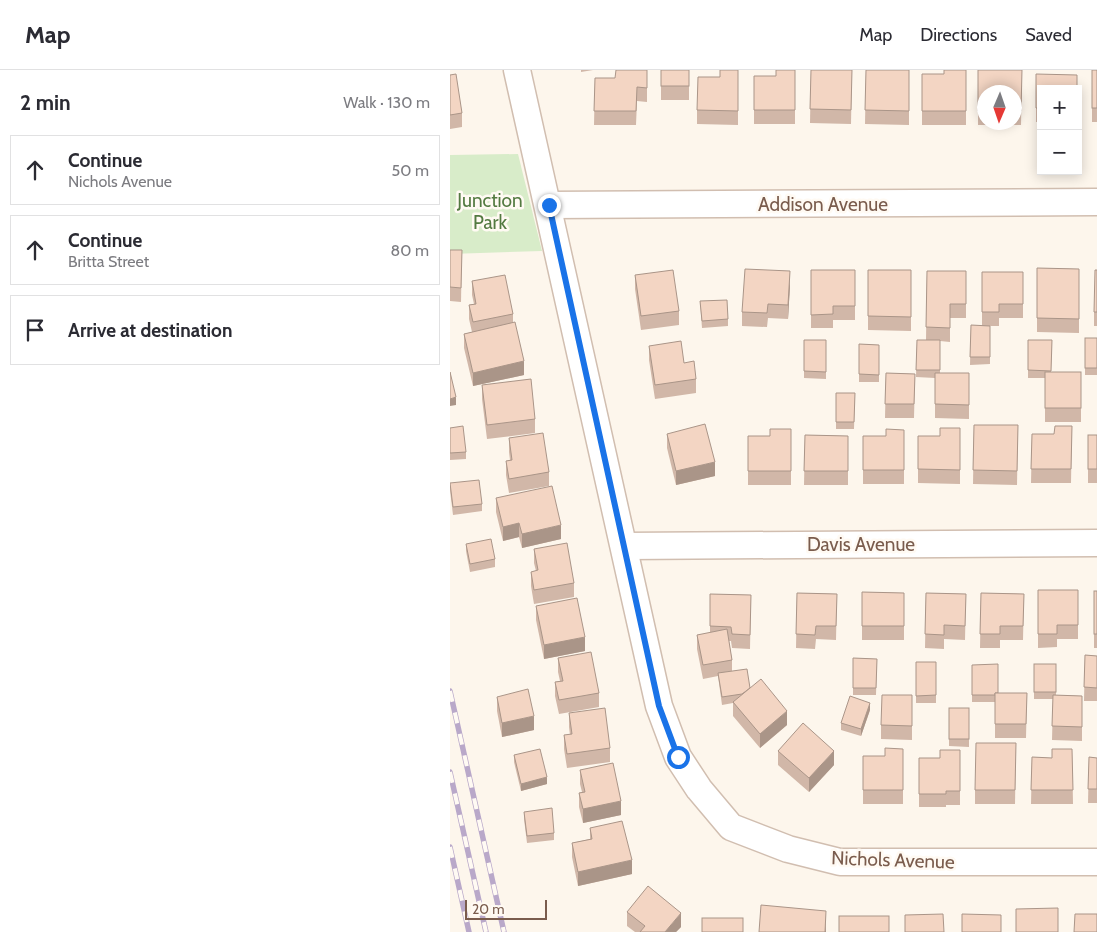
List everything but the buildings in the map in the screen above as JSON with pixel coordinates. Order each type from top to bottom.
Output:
[{"type":"street","name":"Nichols Avenue","points":[[517,70],[549,205],[659,706],[678,757],[699,789],[731,827],[788,848],[840,862],[1097,862]]},
{"type":"street","name":"Addison Avenue","points":[[549,205],[1097,202]]},
{"type":"street","name":"Davis Avenue","points":[[625,546],[1097,543]]},
{"type":"green space","name":"Junction Park","points":[[518,154],[542,251],[450,254],[450,155]]},
{"type":"railway","points":[[450,691],[504,932]]},
{"type":"railway","points":[[450,772],[486,932]]},
{"type":"railway","points":[[450,847],[469,932]]},
{"type":"route","points":[[549,205],[659,706],[678,757]]}]
